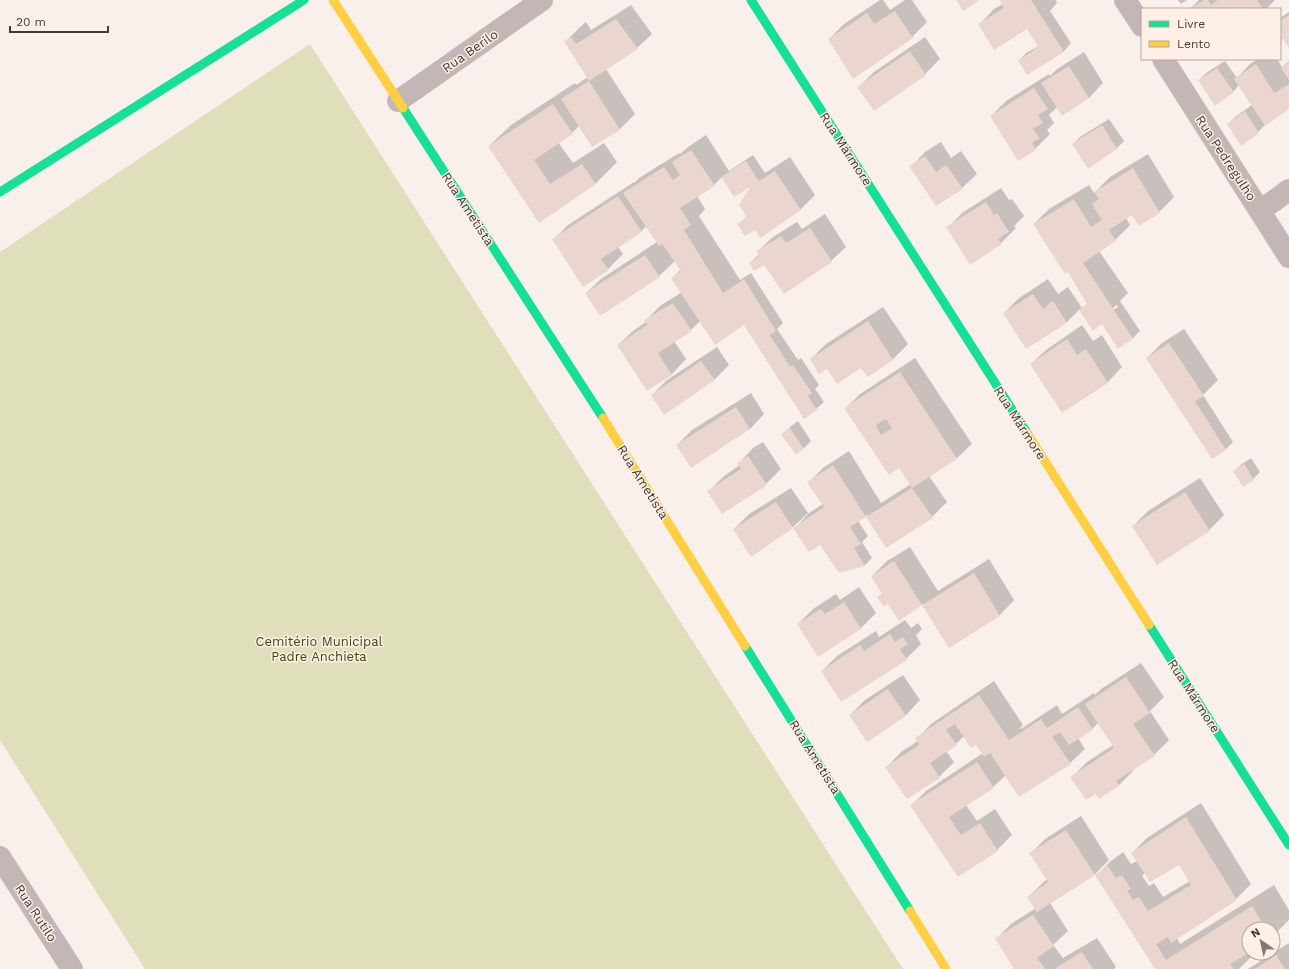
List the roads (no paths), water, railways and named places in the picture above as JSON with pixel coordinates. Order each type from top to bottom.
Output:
[{"type":"street","points":[[0,192],[304,0]]},
{"type":"street","name":"Rua Ametista","points":[[333,0],[600,412],[946,969]]},
{"type":"street","name":"Rua Berilo","points":[[398,101],[542,0]]},
{"type":"street","name":"Rua Mármore","points":[[751,0],[1289,845]]},
{"type":"street","points":[[1125,0],[1141,24]]},
{"type":"street","name":"Rua Pedregulho","points":[[1164,60],[1289,257]]},
{"type":"street","points":[[1260,211],[1289,190]]},
{"type":"street","name":"Rua Rutilo","points":[[0,858],[72,969]]},
{"type":"park label","name":"Cemitério Municipal Padre Anchieta","points":[[319,648]]}]
